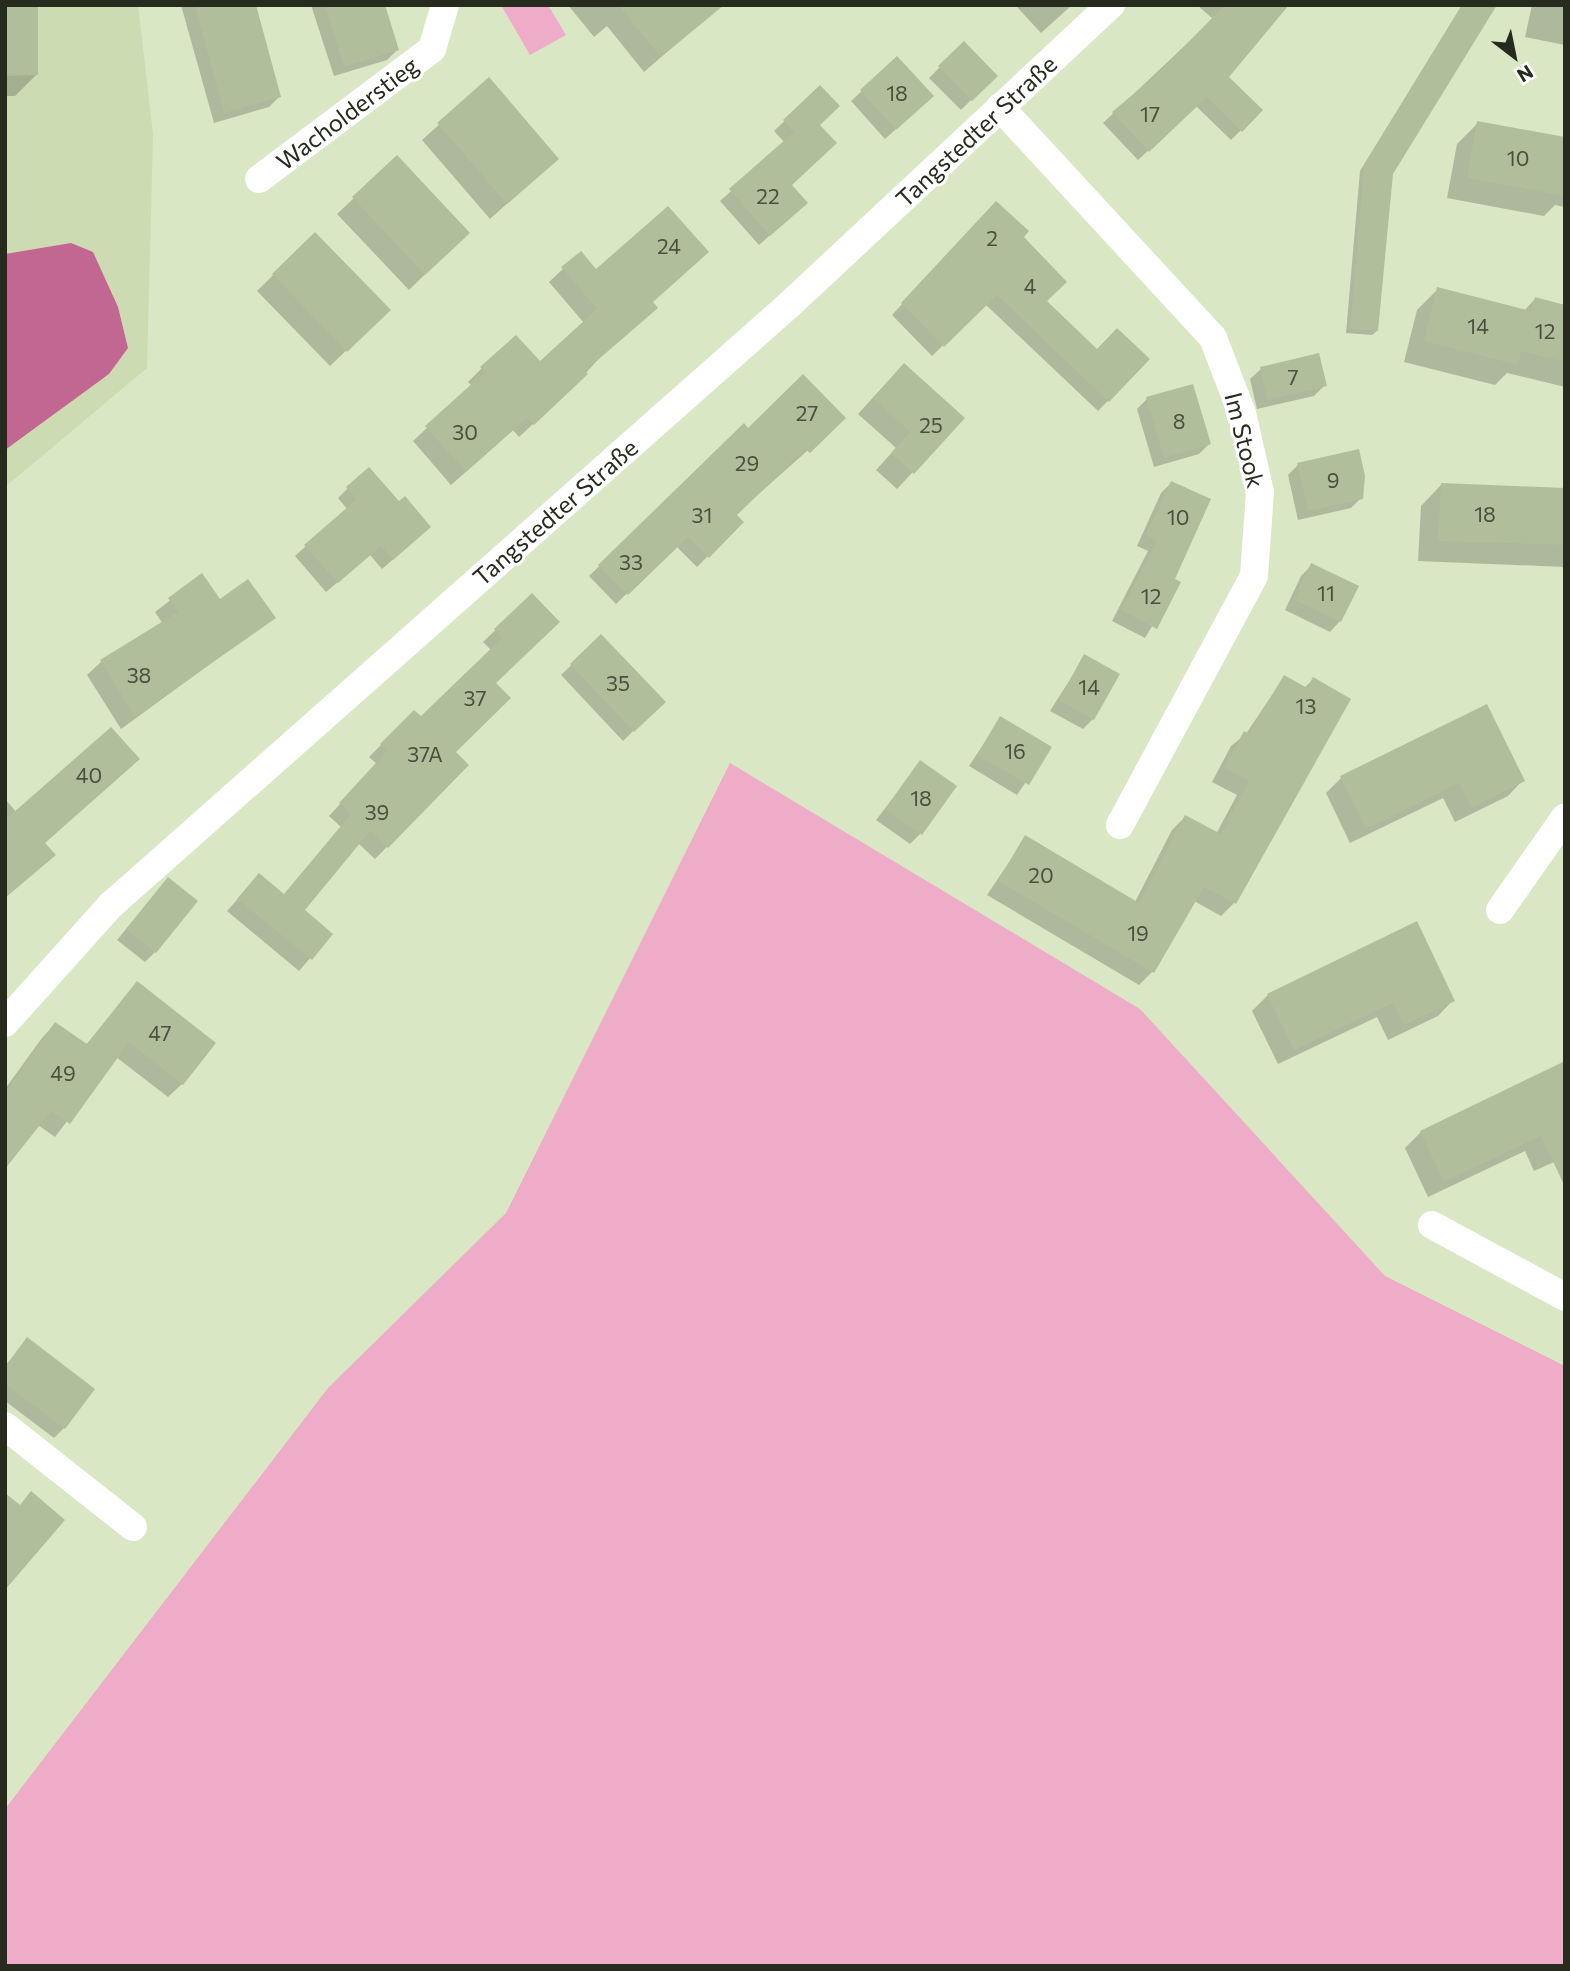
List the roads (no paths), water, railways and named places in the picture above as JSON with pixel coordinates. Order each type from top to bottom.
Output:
[{"type":"street","name":"Wacholderstieg","points":[[259,179],[432,49],[445,5]]},
{"type":"street","name":"Tangstedter Straße","points":[[5,1023],[111,905],[780,313],[1111,5]]},
{"type":"street","name":"Im Stook","points":[[1000,107],[1213,338],[1242,412],[1260,492],[1254,576],[1120,825]]},
{"type":"street","points":[[1500,910],[1565,817]]},
{"type":"street","points":[[1432,1225],[1565,1297]]},
{"type":"street","points":[[5,1426],[133,1527]]}]
